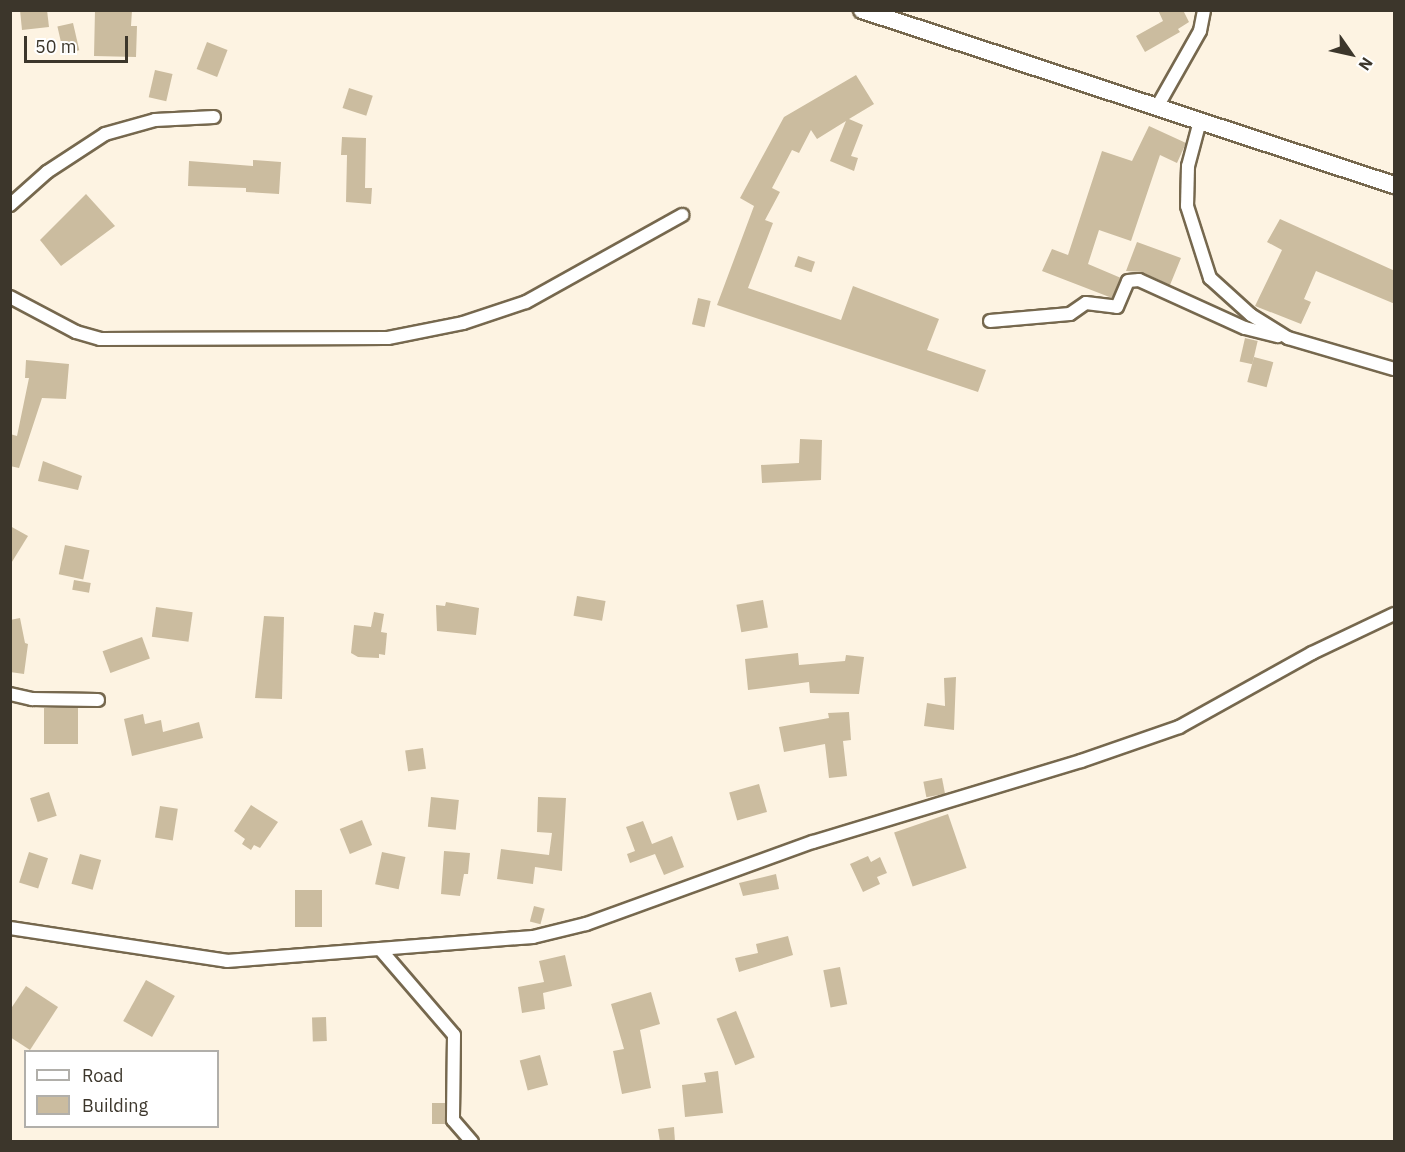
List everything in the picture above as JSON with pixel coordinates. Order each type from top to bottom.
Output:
[{"type":"main road","points":[[862,10],[1395,184]]},
{"type":"street","points":[[1157,106],[1200,31],[1204,10]]},
{"type":"street","points":[[10,205],[47,172],[105,134],[154,120],[214,117]]},
{"type":"street","points":[[1200,121],[1188,166],[1187,206],[1210,278],[1251,315],[1288,338]]},
{"type":"street","points":[[10,297],[76,332],[100,339],[388,338],[463,323],[525,302],[682,215]]},
{"type":"street","points":[[990,321],[1070,314],[1086,303],[1117,308],[1128,281],[1139,280],[1245,328],[1395,369]]},
{"type":"street","points":[[10,928],[226,961],[533,938],[586,924],[813,842],[1009,780],[1081,761],[1179,727],[1312,653],[1395,614]]},
{"type":"street","points":[[10,694],[32,699],[98,700]]},
{"type":"street","points":[[380,949],[454,1035],[453,1120],[457,1129],[472,1142]]},
{"type":"building","points":[[20,10],[47,10],[49,27],[22,30]]},
{"type":"building","points":[[95,10],[132,10],[131,26],[137,26],[136,57],[94,56]]},
{"type":"building","points":[[1158,10],[1183,10],[1189,22],[1178,29],[1180,32],[1145,52],[1136,36],[1163,21]]},
{"type":"building","points":[[73,23],[79,50],[64,54],[57,27]]},
{"type":"building","points":[[207,42],[228,50],[217,77],[197,69]]},
{"type":"building","points":[[155,70],[173,74],[166,101],[149,97]]},
{"type":"building","points":[[856,75],[874,104],[849,119],[863,125],[851,156],[858,158],[854,171],[830,161],[846,121],[817,139],[811,130],[799,153],[792,150],[772,188],[780,192],[765,220],[773,223],[748,288],[841,320],[853,286],[939,319],[927,350],[986,370],[978,392],[717,305],[754,206],[740,198],[784,117]]},
{"type":"building","points":[[349,88],[373,96],[366,116],[343,108]]},
{"type":"building","points":[[1149,126],[1186,143],[1177,163],[1160,155],[1131,241],[1099,230],[1088,264],[1121,278],[1112,298],[1042,271],[1052,249],[1068,255],[1102,151],[1132,161]]},
{"type":"building","points":[[342,137],[366,138],[365,188],[372,188],[371,204],[346,202],[347,155],[341,155]]},
{"type":"building","points":[[253,160],[281,162],[279,194],[246,192],[246,188],[188,186],[189,161],[253,166]]},
{"type":"building","points":[[86,194],[115,226],[61,266],[40,240]]},
{"type":"building","points":[[1280,219],[1395,271],[1395,304],[1316,271],[1304,299],[1311,302],[1301,324],[1255,306],[1282,250],[1267,242]]},
{"type":"building","points":[[1137,242],[1181,258],[1170,285],[1142,272],[1126,271]]},
{"type":"building","points":[[798,256],[815,262],[811,272],[794,266]]},
{"type":"building","points":[[698,298],[711,301],[705,327],[692,324]]},
{"type":"building","points":[[1245,338],[1258,341],[1252,364],[1240,361]]},
{"type":"building","points":[[1254,357],[1273,362],[1267,387],[1247,382]]},
{"type":"building","points":[[26,360],[69,364],[66,399],[42,398],[19,468],[10,466],[10,434],[17,436],[29,378],[25,378]]},
{"type":"building","points":[[800,439],[822,440],[821,480],[762,483],[761,465],[799,463]]},
{"type":"building","points":[[43,461],[82,476],[78,490],[38,481]]},
{"type":"building","points":[[10,526],[28,536],[10,565]]},
{"type":"building","points":[[65,545],[89,550],[83,580],[59,574]]},
{"type":"building","points":[[74,580],[91,583],[89,593],[72,590]]},
{"type":"building","points":[[577,596],[606,601],[602,621],[574,616]]},
{"type":"building","points":[[763,600],[768,628],[741,632],[736,605]]},
{"type":"building","points":[[446,602],[479,608],[476,635],[437,631],[436,605],[445,606]]},
{"type":"building","points":[[156,607],[193,612],[188,642],[152,637]]},
{"type":"building","points":[[374,612],[384,614],[381,632],[387,633],[385,655],[379,654],[379,658],[358,657],[351,653],[354,625],[371,627]]},
{"type":"building","points":[[264,616],[284,617],[282,699],[255,698]]},
{"type":"building","points":[[20,618],[25,643],[28,644],[24,674],[10,672],[10,620]]},
{"type":"building","points":[[142,637],[150,659],[110,673],[103,651]]},
{"type":"building","points":[[798,653],[799,665],[845,661],[846,655],[864,657],[859,694],[810,693],[809,682],[748,690],[745,659]]},
{"type":"building","points":[[956,677],[954,730],[924,726],[927,703],[945,706],[944,678]]},
{"type":"building","points":[[44,708],[78,708],[78,744],[44,744]]},
{"type":"building","points":[[849,712],[851,740],[843,741],[847,776],[829,778],[825,744],[784,752],[779,727],[829,718],[828,713]]},
{"type":"building","points":[[143,714],[145,724],[161,720],[163,732],[199,722],[203,738],[132,756],[124,719]]},
{"type":"building","points":[[423,748],[426,769],[408,771],[405,751]]},
{"type":"building","points":[[942,778],[945,794],[926,797],[923,782]]},
{"type":"building","points":[[759,784],[767,812],[737,820],[729,793]]},
{"type":"building","points":[[49,792],[57,816],[38,822],[30,798]]},
{"type":"building","points":[[431,797],[459,800],[456,830],[428,827]]},
{"type":"building","points":[[538,797],[566,798],[562,871],[535,867],[533,884],[497,879],[501,849],[549,855],[552,833],[537,832]]},
{"type":"building","points":[[251,805],[278,822],[260,848],[254,845],[251,850],[242,844],[245,839],[234,831]]},
{"type":"building","points":[[160,806],[178,809],[173,840],[155,838]]},
{"type":"building","points":[[948,814],[967,868],[913,886],[894,833]]},
{"type":"building","points":[[362,820],[372,845],[350,854],[340,829]]},
{"type":"building","points":[[643,821],[652,844],[672,836],[684,867],[664,875],[655,854],[630,863],[627,854],[635,851],[626,827]]},
{"type":"building","points":[[444,851],[470,853],[468,874],[464,874],[460,896],[441,894]]},
{"type":"building","points":[[29,852],[48,858],[38,889],[19,882]]},
{"type":"building","points":[[382,852],[405,857],[399,889],[375,884]]},
{"type":"building","points":[[80,854],[101,860],[93,890],[71,884]]},
{"type":"building","points":[[868,856],[871,862],[880,857],[887,873],[877,877],[880,884],[863,892],[850,864]]},
{"type":"building","points":[[776,874],[779,889],[743,896],[739,883]]},
{"type":"building","points":[[295,890],[322,890],[322,927],[295,927]]},
{"type":"building","points":[[534,906],[545,909],[540,924],[530,921]]},
{"type":"building","points":[[788,936],[793,955],[739,972],[735,958],[758,953],[756,944]]},
{"type":"building","points":[[565,955],[572,986],[543,993],[545,1009],[522,1013],[518,987],[544,982],[539,961]]},
{"type":"building","points":[[840,967],[847,1004],[831,1008],[823,970]]},
{"type":"building","points":[[146,980],[175,996],[152,1037],[123,1021]]},
{"type":"building","points":[[26,986],[58,1007],[30,1050],[10,1037],[10,1010]]},
{"type":"building","points":[[651,992],[660,1024],[640,1030],[651,1088],[622,1094],[613,1051],[624,1049],[611,1004]]},
{"type":"building","points":[[736,1011],[755,1057],[735,1065],[717,1019]]},
{"type":"building","points":[[312,1017],[326,1017],[327,1041],[313,1041]]},
{"type":"building","points":[[540,1055],[548,1085],[528,1090],[520,1060]]},
{"type":"building","points":[[718,1071],[723,1113],[685,1117],[682,1085],[706,1082],[704,1073]]},
{"type":"building","points":[[432,1103],[445,1103],[445,1124],[432,1124]]},
{"type":"building","points":[[674,1127],[675,1142],[660,1142],[658,1129]]}]
